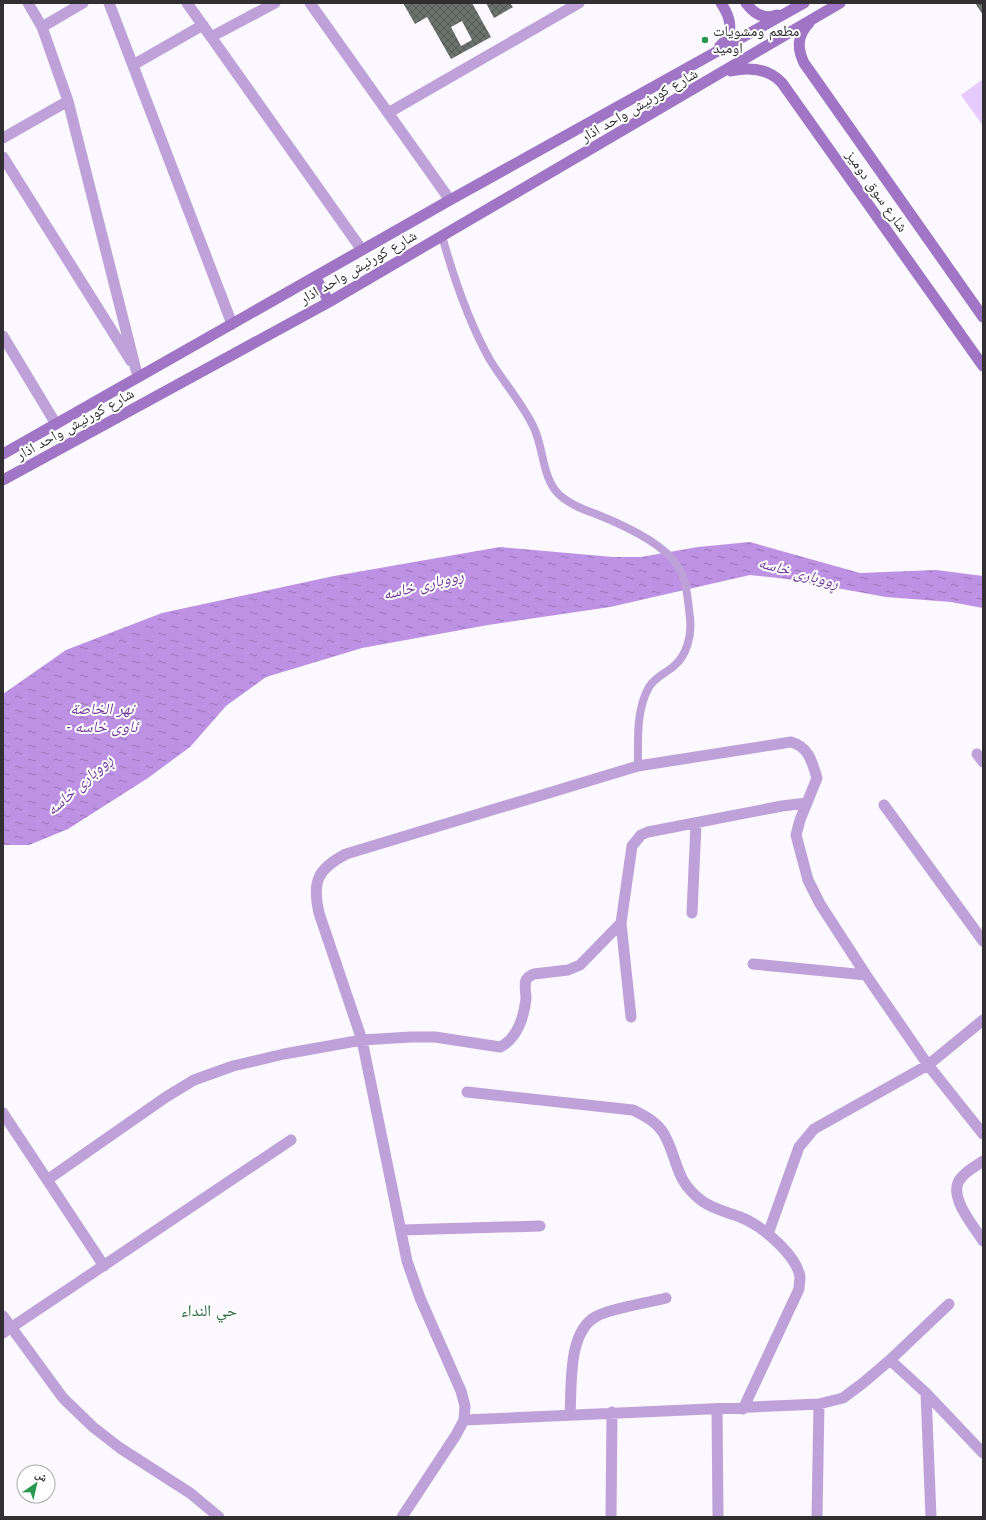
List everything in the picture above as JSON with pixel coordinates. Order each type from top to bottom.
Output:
[{"type":"main road","points":[[710,54],[725,41],[730,31],[729,17],[721,3]]},
{"type":"main road","points":[[746,3],[758,15],[764,17],[771,17],[789,11]]},
{"type":"main road","points":[[710,54],[804,3]]},
{"type":"main road","name":"شارع كورنيش واحد اذار","points":[[3,480],[329,302],[840,3]]},
{"type":"main road","name":"شارع سوق دوميز","points":[[815,18],[804,29],[799,40],[799,52],[804,63],[983,317]]},
{"type":"main road","name":"شارع كورنيش واحد اذار","points":[[3,454],[56,424],[138,373],[316,278],[362,250],[710,54]]},
{"type":"main road","name":"شارع سوق دوميز","points":[[724,72],[741,69],[758,70],[774,76],[782,83],[983,366]]},
{"type":"main road","points":[[316,278],[329,302]]},
{"type":"street","points":[[28,3],[42,26],[68,101],[138,373]]},
{"type":"street","points":[[42,26],[83,3]]},
{"type":"street","points":[[109,3],[232,324]]},
{"type":"street","points":[[187,3],[362,250]]},
{"type":"street","points":[[211,37],[275,3]]},
{"type":"street","points":[[310,3],[450,200]]},
{"type":"street","points":[[388,112],[579,3]]},
{"type":"street","points":[[133,65],[203,25]]},
{"type":"street","points":[[3,138],[68,101]]},
{"type":"street","points":[[3,157],[138,373]]},
{"type":"street","points":[[3,336],[56,424]]},
{"type":"street","points":[[402,1517],[456,1435],[464,1420],[465,1406],[461,1391],[420,1298],[407,1261],[402,1230],[362,1040],[319,913],[315,895],[318,877],[329,862],[346,854],[638,766],[791,742],[800,744],[807,750],[817,778],[800,820],[796,835],[808,880],[820,904],[866,975],[928,1065],[983,1134]]},
{"type":"street","points":[[631,1016],[621,923],[630,853],[636,840],[648,832],[696,824],[782,806],[807,803]]},
{"type":"street","points":[[884,805],[983,941]]},
{"type":"street","points":[[692,913],[696,824]]},
{"type":"street","points":[[47,1180],[166,1097],[194,1080],[233,1066],[284,1054],[362,1040],[435,1037],[492,1046],[504,1045],[512,1037],[522,1017],[525,1006],[526,984],[529,976],[534,974],[568,970],[580,965],[621,923]]},
{"type":"street","points":[[753,964],[866,975]]},
{"type":"street","points":[[768,1234],[799,1147],[814,1129],[928,1065],[983,1020]]},
{"type":"street","points":[[467,1092],[633,1110],[650,1119],[663,1133],[677,1170],[688,1188],[703,1202],[746,1220],[768,1234],[796,1266],[800,1277],[799,1289],[743,1409]]},
{"type":"street","points":[[3,1113],[104,1266]]},
{"type":"street","points":[[7,1331],[291,1140]]},
{"type":"street","points":[[983,1161],[960,1178],[956,1187],[956,1197],[960,1206],[983,1241]]},
{"type":"street","points":[[402,1230],[540,1226]]},
{"type":"street","points":[[570,1415],[576,1340],[584,1326],[597,1316],[666,1298]]},
{"type":"street","points":[[464,1420],[612,1412],[743,1409],[819,1404],[843,1398],[890,1360],[949,1304]]},
{"type":"street","points":[[3,1316],[7,1331],[63,1398],[93,1427],[120,1448],[190,1493],[219,1517]]},
{"type":"street","points":[[890,1360],[926,1393],[983,1452]]},
{"type":"street","points":[[926,1393],[930,1517]]},
{"type":"street","points":[[817,1517],[819,1404]]},
{"type":"street","points":[[717,1410],[718,1517]]},
{"type":"street","points":[[611,1517],[612,1412]]},
{"type":"lane","points":[[442,236],[467,313],[490,360],[534,429],[554,490],[566,501],[633,530],[661,550],[678,566],[683,577],[691,633],[686,648],[675,665],[660,675],[650,686],[638,724],[638,766]]},
{"type":"shaded area","points":[[983,79],[983,126],[961,95]]},
{"type":"water","name":"نهر الخاصة - ئاوی خاسە","points":[[750,542],[860,573],[936,570],[983,576],[983,608],[951,602],[886,597],[787,579],[750,575],[610,607],[488,625],[362,648],[266,677],[226,706],[190,747],[148,778],[68,829],[29,845],[3,845],[3,694],[66,650],[162,613],[334,576],[500,547],[613,557],[641,557],[698,547]]},
{"type":"building","points":[[403,3],[472,3],[491,37],[451,59],[427,17],[415,24]],"holes":[[[462,21],[472,40],[461,46],[451,27]]]},
{"type":"building","points":[[486,3],[510,3],[513,7],[494,18]]},
{"type":"building","points":[[975,3],[983,3],[983,15]]},
{"type":"place","name":"مطعم ومشويات اوميد","points":[[705,40]]},
{"type":"district","name":"حي النداء","points":[[209,1310]]},
{"type":"water label","name":"ڕووباری خاسە","points":[[799,572]]},
{"type":"water label","name":"ڕووباری خاسە","points":[[423,584]]},
{"type":"water label","name":"ڕووباری خاسە","points":[[79,784]]}]
